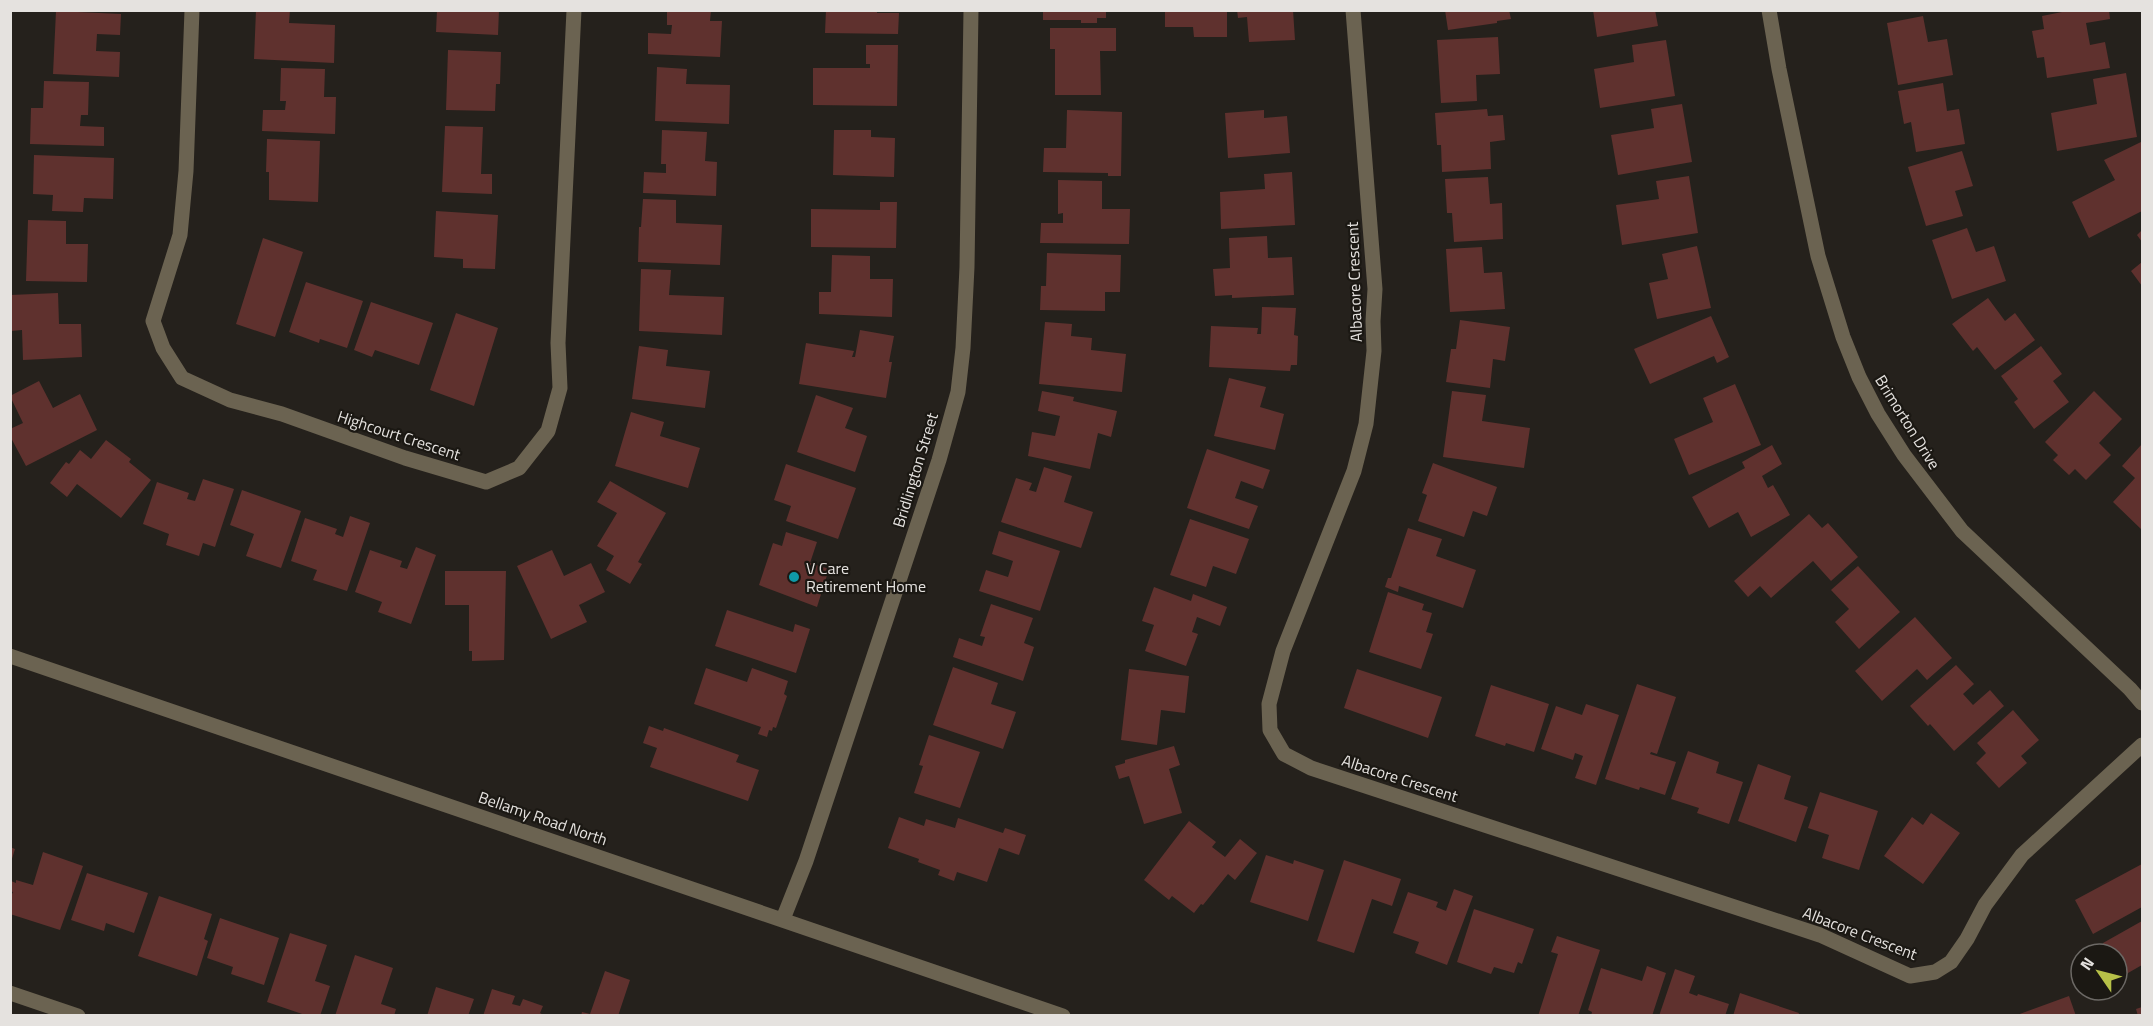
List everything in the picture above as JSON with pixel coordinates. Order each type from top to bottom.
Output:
[{"type":"street","name":"Highcourt Crescent","points":[[192,10],[186,171],[180,235],[153,321],[163,348],[182,378],[230,400],[282,414],[405,458],[486,482],[519,468],[548,431],[560,388],[558,343],[574,10]]},
{"type":"street","name":"Bridlington Street","points":[[783,919],[806,861],[939,460],[958,392],[963,348],[967,267],[970,10]]},
{"type":"street","name":"Albacore Crescent","points":[[1353,10],[1375,289],[1374,351],[1366,424],[1354,471],[1283,651],[1269,704],[1270,730],[1284,754],[1311,768],[1820,935],[1910,976],[1935,972],[1951,962],[1967,939],[1985,904],[2022,855],[2142,746]]},
{"type":"street","name":"Brimorton Drive","points":[[1769,10],[1818,256],[1843,337],[1859,377],[1878,414],[1904,455],[1962,531],[2130,689],[2142,703]]},
{"type":"street","name":"Bellamy Road North","points":[[10,656],[1063,1016]]},
{"type":"street","points":[[10,993],[78,1016]]},
{"type":"building","points":[[256,10],[290,10],[289,23],[335,25],[334,63],[254,59]]},
{"type":"building","points":[[437,10],[499,10],[498,35],[436,32]]},
{"type":"building","points":[[667,10],[711,10],[710,21],[722,21],[720,57],[648,54],[648,33],[671,34],[672,25],[667,25]]},
{"type":"building","points":[[826,10],[877,10],[877,13],[899,13],[898,34],[825,33]]},
{"type":"building","points":[[1043,10],[1106,10],[1106,18],[1097,18],[1097,23],[1081,23],[1081,20],[1043,20]]},
{"type":"building","points":[[1165,10],[1227,10],[1227,37],[1194,37],[1193,27],[1165,27]]},
{"type":"building","points":[[1237,10],[1293,10],[1295,40],[1249,42],[1247,17],[1238,18]]},
{"type":"building","points":[[1445,10],[1509,10],[1511,19],[1448,30]]},
{"type":"building","points":[[1593,10],[1655,10],[1658,26],[1597,37]]},
{"type":"building","points":[[2072,10],[2109,10],[2110,19],[2086,23],[2090,45],[2105,42],[2110,68],[2047,78],[2044,57],[2037,58],[2032,31],[2044,29],[2042,16]]},
{"type":"building","points":[[56,11],[121,14],[120,35],[97,34],[96,51],[120,52],[119,77],[53,74]]},
{"type":"building","points":[[1923,16],[1928,42],[1947,39],[1953,75],[1898,85],[1887,23]]},
{"type":"building","points":[[1050,28],[1116,28],[1116,51],[1100,51],[1101,95],[1055,95],[1055,49],[1050,49]]},
{"type":"building","points":[[1498,37],[1500,74],[1476,75],[1477,101],[1441,103],[1437,40]]},
{"type":"building","points":[[1666,40],[1675,96],[1600,108],[1594,69],[1634,62],[1632,45]]},
{"type":"building","points":[[866,45],[898,45],[897,106],[813,105],[813,68],[870,68],[870,64],[866,64]]},
{"type":"building","points":[[448,50],[501,52],[500,84],[496,84],[495,111],[446,110]]},
{"type":"building","points":[[657,67],[687,69],[686,84],[730,85],[729,124],[655,121]]},
{"type":"building","points":[[281,68],[325,69],[324,97],[336,97],[335,134],[262,131],[263,110],[285,110],[286,101],[280,101]]},
{"type":"building","points":[[2126,73],[2137,137],[2057,151],[2051,113],[2097,104],[2093,79]]},
{"type":"building","points":[[44,81],[89,82],[88,115],[81,115],[80,126],[104,127],[104,146],[30,144],[31,108],[43,108]]},
{"type":"building","points":[[1943,83],[1947,111],[1959,109],[1965,144],[1916,152],[1911,122],[1904,124],[1898,91]]},
{"type":"building","points":[[1682,104],[1692,162],[1618,175],[1611,135],[1654,128],[1651,109]]},
{"type":"building","points":[[1487,109],[1488,116],[1503,115],[1505,140],[1490,142],[1491,169],[1442,172],[1441,145],[1437,145],[1435,113]]},
{"type":"building","points":[[1067,110],[1122,112],[1121,176],[1108,176],[1108,173],[1043,172],[1044,148],[1066,148]]},
{"type":"building","points":[[1264,110],[1264,118],[1287,116],[1290,153],[1228,158],[1225,113]]},
{"type":"building","points":[[445,126],[483,127],[481,174],[492,174],[492,194],[442,192]]},
{"type":"building","points":[[662,130],[707,132],[705,161],[717,162],[716,196],[643,193],[644,172],[666,173],[666,164],[661,164]]},
{"type":"building","points":[[834,130],[871,130],[871,137],[895,138],[894,177],[833,175]]},
{"type":"building","points":[[267,139],[320,141],[318,202],[269,200],[269,172],[266,172]]},
{"type":"building","points":[[2141,142],[2142,211],[2089,238],[2072,202],[2115,180],[2104,160]]},
{"type":"building","points":[[1962,151],[1973,186],[1955,191],[1963,216],[1926,226],[1908,167]]},
{"type":"building","points":[[34,155],[114,158],[113,199],[84,198],[83,212],[52,211],[53,195],[33,194]]},
{"type":"building","points":[[1292,172],[1295,225],[1221,229],[1220,192],[1265,189],[1264,174]]},
{"type":"building","points":[[1689,176],[1698,233],[1622,245],[1616,205],[1659,199],[1656,181]]},
{"type":"building","points":[[1488,177],[1490,204],[1502,203],[1503,239],[1454,242],[1452,213],[1447,213],[1445,179]]},
{"type":"building","points":[[1058,180],[1102,181],[1102,209],[1130,209],[1129,244],[1040,243],[1041,223],[1063,223],[1063,213],[1058,214]]},
{"type":"building","points":[[643,199],[676,200],[676,223],[722,225],[720,265],[638,262]]},
{"type":"building","points":[[880,202],[897,202],[896,248],[811,247],[811,209],[880,210]]},
{"type":"building","points":[[436,211],[498,215],[495,269],[463,268],[463,259],[434,257]]},
{"type":"building","points":[[28,220],[66,221],[66,244],[88,244],[87,282],[26,281]]},
{"type":"building","points":[[1967,228],[1976,252],[1994,246],[2006,281],[1952,299],[1932,240]]},
{"type":"building","points":[[2142,230],[2142,242],[2137,235]]},
{"type":"building","points":[[1267,236],[1268,258],[1292,257],[1294,295],[1232,298],[1232,295],[1215,296],[1213,269],[1230,268],[1229,238]]},
{"type":"building","points":[[263,238],[303,252],[275,337],[236,324]]},
{"type":"building","points":[[1697,246],[1711,308],[1657,319],[1649,283],[1668,279],[1662,254]]},
{"type":"building","points":[[1482,247],[1484,273],[1502,272],[1505,309],[1450,312],[1446,249]]},
{"type":"building","points":[[1047,253],[1121,255],[1120,292],[1105,292],[1105,311],[1040,310],[1041,286],[1046,286]]},
{"type":"building","points":[[832,255],[870,256],[870,279],[893,279],[892,317],[819,314],[819,292],[831,292]]},
{"type":"building","points":[[2142,262],[2142,286],[2131,271]]},
{"type":"building","points":[[641,269],[671,270],[669,295],[724,297],[722,335],[639,331]]},
{"type":"building","points":[[306,282],[363,301],[347,348],[320,339],[319,343],[289,332]]},
{"type":"building","points":[[58,293],[59,324],[81,324],[82,357],[23,360],[22,330],[11,331],[10,295]]},
{"type":"building","points":[[1988,298],[2005,321],[2015,313],[2035,340],[1995,370],[1977,347],[1973,351],[1952,324]]},
{"type":"building","points":[[371,302],[433,323],[419,365],[375,350],[372,357],[354,350]]},
{"type":"building","points":[[1262,307],[1296,308],[1294,335],[1298,336],[1297,365],[1291,365],[1290,371],[1209,367],[1211,326],[1258,328],[1257,334],[1261,334]]},
{"type":"building","points":[[456,313],[498,328],[474,406],[430,390]]},
{"type":"building","points":[[1711,316],[1729,357],[1717,363],[1714,356],[1650,384],[1634,349]]},
{"type":"building","points":[[1460,320],[1510,327],[1505,361],[1493,359],[1490,388],[1446,382],[1451,349],[1456,349]]},
{"type":"building","points":[[1045,322],[1072,324],[1071,336],[1092,338],[1091,350],[1126,354],[1122,392],[1039,384]]},
{"type":"building","points":[[860,330],[894,336],[886,398],[799,384],[806,343],[854,351],[852,357],[855,357]]},
{"type":"building","points":[[639,346],[668,350],[666,366],[710,371],[705,408],[632,399]]},
{"type":"building","points":[[2041,346],[2062,374],[2053,381],[2069,402],[2034,429],[2014,402],[2018,399],[2001,376]]},
{"type":"building","points":[[1229,378],[1266,387],[1260,407],[1284,414],[1275,450],[1214,436]]},
{"type":"building","points":[[39,381],[53,408],[80,394],[97,430],[26,466],[10,436],[10,429],[23,423],[10,396]]},
{"type":"building","points":[[1735,384],[1761,445],[1689,475],[1674,439],[1713,422],[1703,398]]},
{"type":"building","points":[[1042,391],[1074,397],[1073,401],[1117,411],[1111,437],[1098,433],[1090,469],[1028,456],[1032,432],[1055,436],[1060,416],[1038,411]]},
{"type":"building","points":[[1452,391],[1486,395],[1482,421],[1530,428],[1524,468],[1443,457]]},
{"type":"building","points":[[2094,391],[2122,419],[2099,443],[2111,455],[2086,480],[2075,469],[2069,475],[2053,460],[2058,455],[2045,442]]},
{"type":"building","points":[[816,395],[853,408],[845,428],[867,436],[855,472],[797,452]]},
{"type":"building","points":[[631,412],[664,422],[660,436],[700,448],[688,488],[615,466]]},
{"type":"building","points":[[106,440],[131,459],[129,462],[151,480],[121,518],[77,484],[67,497],[50,483],[66,462],[69,464],[80,450],[91,459]]},
{"type":"building","points":[[2142,444],[2142,530],[2113,502],[2135,478],[2122,466]]},
{"type":"building","points":[[1772,445],[1782,464],[1762,476],[1768,488],[1773,485],[1790,515],[1751,537],[1738,512],[1709,528],[1692,497],[1745,468],[1742,462]]},
{"type":"building","points":[[1207,449],[1270,470],[1263,489],[1241,481],[1235,498],[1258,506],[1249,529],[1187,508]]},
{"type":"building","points":[[1433,463],[1497,487],[1487,516],[1473,511],[1464,537],[1418,521],[1427,495],[1422,493]]},
{"type":"building","points":[[786,464],[856,488],[838,539],[786,521],[791,506],[774,500]]},
{"type":"building","points":[[1044,467],[1072,476],[1064,502],[1093,512],[1081,548],[1001,522],[1016,478],[1032,483],[1029,490],[1036,492]]},
{"type":"building","points":[[203,479],[234,489],[215,547],[203,543],[199,556],[166,545],[169,534],[143,524],[157,482],[189,493],[187,499],[195,501]]},
{"type":"building","points":[[610,481],[666,513],[638,562],[642,564],[630,584],[606,570],[614,556],[597,546],[617,513],[597,502]]},
{"type":"building","points":[[242,490],[301,511],[281,568],[246,556],[254,534],[230,525]]},
{"type":"building","points":[[1809,514],[1822,528],[1828,523],[1858,557],[1831,581],[1813,561],[1771,598],[1760,586],[1748,597],[1734,581]]},
{"type":"building","points":[[350,516],[370,523],[347,591],[313,580],[317,570],[291,561],[305,518],[337,529],[335,534],[343,537]]},
{"type":"building","points":[[1190,519],[1249,539],[1236,574],[1213,566],[1206,587],[1170,575]]},
{"type":"building","points":[[1408,528],[1442,539],[1436,556],[1476,570],[1463,608],[1399,586],[1398,592],[1385,587],[1388,578],[1391,578]]},
{"type":"building","points":[[999,531],[1060,551],[1040,611],[979,591],[986,570],[1008,577],[1013,561],[992,554]]},
{"type":"building","name":"V Care Retirement Home","points":[[786,532],[817,542],[810,563],[829,569],[817,607],[759,585],[773,543],[782,546]]},
{"type":"building","points":[[416,547],[436,555],[411,624],[378,612],[382,602],[355,592],[370,550],[402,561],[400,567],[407,569]]},
{"type":"building","points":[[552,550],[564,576],[591,563],[605,592],[579,605],[587,622],[551,639],[517,566]]},
{"type":"building","points":[[1858,566],[1900,612],[1859,649],[1835,622],[1849,609],[1831,590]]},
{"type":"building","points":[[445,571],[506,571],[504,660],[472,661],[472,651],[469,651],[469,605],[445,605]]},
{"type":"building","points":[[1154,587],[1191,601],[1193,594],[1227,607],[1220,626],[1197,617],[1192,632],[1198,634],[1186,666],[1145,651],[1154,625],[1142,621]]},
{"type":"building","points":[[1388,592],[1424,604],[1422,610],[1432,613],[1426,632],[1433,634],[1421,669],[1369,652]]},
{"type":"building","points":[[991,604],[1033,618],[1024,643],[1034,647],[1023,681],[953,657],[959,638],[982,646],[985,637],[980,636]]},
{"type":"building","points":[[727,610],[793,632],[795,624],[810,629],[796,673],[715,646]]},
{"type":"building","points":[[1915,617],[1952,658],[1927,680],[1917,669],[1882,701],[1855,671]]},
{"type":"building","points":[[1956,665],[1974,684],[1963,694],[1973,705],[1990,690],[2004,706],[1954,751],[1910,706]]},
{"type":"building","points":[[953,667],[998,683],[991,704],[1016,712],[1003,749],[933,725]]},
{"type":"building","points":[[706,668],[747,682],[752,668],[788,681],[784,694],[787,696],[776,728],[769,730],[767,737],[758,734],[761,727],[694,704]]},
{"type":"building","points":[[1129,669],[1189,676],[1185,713],[1161,710],[1157,745],[1121,740]]},
{"type":"building","points":[[1357,669],[1442,697],[1428,738],[1344,708]]},
{"type":"building","points":[[1637,684],[1676,697],[1657,754],[1651,752],[1650,754],[1676,762],[1665,795],[1640,787],[1639,790],[1605,779]]},
{"type":"building","points":[[1491,685],[1549,704],[1534,752],[1475,736]]},
{"type":"building","points":[[1586,704],[1619,715],[1596,785],[1575,778],[1583,756],[1575,753],[1573,760],[1541,749],[1556,706],[1582,715]]},
{"type":"building","points":[[2013,710],[2039,740],[2021,756],[2027,763],[1999,788],[1976,763],[1986,753],[1977,743]]},
{"type":"building","points":[[649,726],[663,731],[664,728],[739,755],[736,762],[759,770],[748,801],[650,767],[657,748],[643,743]]},
{"type":"building","points":[[929,735],[980,752],[960,808],[914,793],[923,766],[919,765]]},
{"type":"building","points":[[1174,746],[1180,765],[1169,769],[1182,813],[1144,824],[1129,776],[1119,779],[1115,766],[1125,763],[1125,760]]},
{"type":"building","points":[[1688,751],[1719,762],[1716,773],[1743,782],[1729,824],[1697,813],[1699,808],[1671,799]]},
{"type":"building","points":[[1758,764],[1791,776],[1784,799],[1808,807],[1796,842],[1738,821]]},
{"type":"building","points":[[1820,792],[1878,811],[1859,870],[1822,858],[1829,835],[1808,828]]},
{"type":"building","points":[[1931,813],[1960,833],[1923,884],[1884,856],[1912,817],[1923,825]]},
{"type":"building","points":[[899,817],[924,826],[926,819],[955,828],[958,818],[1003,833],[1005,828],[1026,835],[1019,855],[999,848],[987,882],[957,872],[954,881],[938,875],[940,870],[918,862],[919,859],[888,848]]},
{"type":"building","points":[[1189,821],[1216,842],[1212,847],[1225,857],[1240,839],[1257,853],[1235,880],[1228,874],[1194,913],[1172,896],[1169,900],[1144,880]]},
{"type":"building","points":[[10,847],[15,849],[11,862],[10,862]]},
{"type":"building","points":[[43,852],[83,866],[60,930],[10,914],[10,898],[13,892],[10,891],[11,881],[16,883],[16,880],[33,885]]},
{"type":"building","points":[[1266,855],[1293,864],[1294,860],[1324,870],[1308,921],[1250,902]]},
{"type":"building","points":[[1344,860],[1401,879],[1392,906],[1372,899],[1354,953],[1317,941]]},
{"type":"building","points":[[2142,864],[2142,907],[2093,934],[2075,900]]},
{"type":"building","points":[[87,873],[148,893],[134,933],[106,923],[104,931],[71,920]]},
{"type":"building","points":[[1454,889],[1473,896],[1447,965],[1415,953],[1419,942],[1393,933],[1408,892],[1438,902],[1436,907],[1446,911]]},
{"type":"building","points":[[159,896],[212,914],[204,939],[208,941],[197,976],[138,956]]},
{"type":"building","points":[[1474,909],[1534,929],[1522,964],[1518,962],[1514,973],[1494,967],[1491,974],[1457,962]]},
{"type":"building","points":[[220,918],[279,938],[264,985],[231,974],[233,967],[207,958]]},
{"type":"building","points":[[2142,921],[2142,965],[2129,972],[2129,942],[2105,942]]},
{"type":"building","points":[[290,933],[327,945],[315,981],[330,986],[320,1016],[308,1016],[267,1002]]},
{"type":"building","points":[[1557,936],[1600,950],[1578,1016],[1538,1016],[1558,954],[1551,952]]},
{"type":"building","points":[[355,955],[393,968],[381,1004],[396,1009],[394,1016],[335,1016]]},
{"type":"building","points":[[1647,966],[1666,973],[1652,1016],[1591,1016],[1592,1012],[1588,1010],[1601,968],[1642,981]]},
{"type":"building","points":[[1675,969],[1695,976],[1689,993],[1729,1004],[1725,1016],[1659,1016]]},
{"type":"building","points":[[605,971],[630,980],[618,1016],[581,1016],[582,1012],[590,1014]]},
{"type":"building","points":[[436,987],[474,999],[468,1016],[427,1016]]},
{"type":"building","points":[[492,989],[515,996],[512,1004],[520,1006],[523,999],[543,1006],[540,1013],[545,1016],[483,1016]]},
{"type":"building","points":[[1740,993],[1799,1013],[1798,1016],[1733,1016]]},
{"type":"building","points":[[2069,996],[2069,1002],[2071,1002],[2076,1016],[2017,1016]]},
{"type":"building","points":[[2142,1007],[2142,1016],[2138,1016],[2136,1009]]},
{"type":"place","name":"V Care Retirement Home","points":[[794,577]]}]
